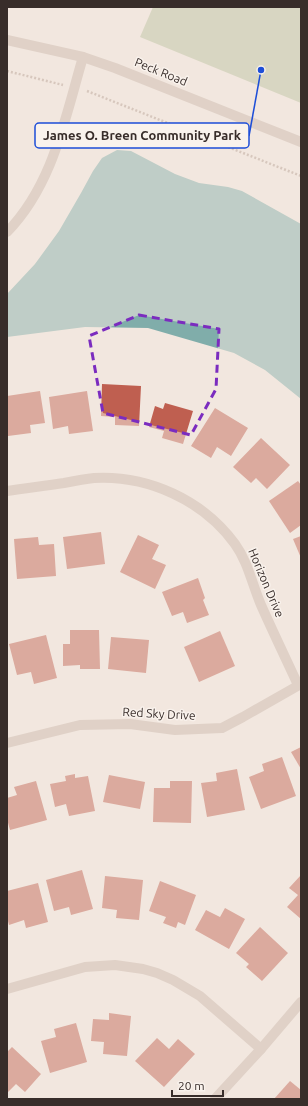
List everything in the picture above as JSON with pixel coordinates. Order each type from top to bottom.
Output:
[{"type":"street","name":"Peck Road","points":[[7,40],[83,57],[301,142]]},
{"type":"street","points":[[7,232],[16,223],[38,189],[55,152],[83,57]]},
{"type":"street","name":"Horizon Drive","points":[[7,491],[94,478],[128,480],[146,483],[162,488],[191,503],[221,528],[235,544],[246,565],[261,604],[299,684]]},
{"type":"street","name":"Red Sky Drive","points":[[7,743],[80,725],[130,724],[175,730],[222,728],[299,684]]},
{"type":"street","points":[[7,989],[84,967],[115,965],[143,969],[173,980],[200,996],[261,1049]]},
{"type":"street","points":[[216,1099],[301,1002]]},
{"type":"path","points":[[7,71],[92,93],[301,176]]},
{"type":"highlighted area","points":[[139,315],[219,329],[216,389],[191,435],[103,413],[89,336]]},
{"type":"green space","points":[[153,7],[301,7],[301,103],[140,37]]},
{"type":"water","points":[[117,150],[131,151],[175,174],[199,183],[228,187],[242,191],[301,224],[301,399],[265,370],[234,353],[148,328],[85,327],[7,337],[7,294],[35,264],[59,231],[102,158]]},
{"type":"building","points":[[102,384],[141,386],[139,426],[115,425],[115,417],[101,416]]},
{"type":"building","points":[[40,391],[45,423],[30,425],[31,433],[8,436],[7,396]]},
{"type":"building","points":[[87,391],[93,431],[69,434],[68,426],[53,429],[49,397]]},
{"type":"building","points":[[165,403],[193,411],[183,444],[162,438],[164,431],[149,427],[155,406],[163,409]]},
{"type":"building","points":[[215,408],[248,428],[231,456],[217,447],[211,458],[191,446]]},
{"type":"building","points":[[261,438],[290,465],[267,489],[256,478],[251,483],[233,467]]},
{"type":"building","points":[[298,481],[301,485],[301,525],[290,533],[269,501]]},
{"type":"building","points":[[101,532],[105,564],[67,569],[63,537]]},
{"type":"building","points":[[138,535],[159,545],[152,559],[166,565],[155,589],[120,572]]},
{"type":"building","points":[[301,536],[301,558],[293,539]]},
{"type":"building","points":[[38,537],[39,545],[54,544],[56,576],[17,579],[14,539]]},
{"type":"building","points":[[198,578],[205,598],[203,600],[209,615],[187,623],[183,612],[172,616],[162,592]]},
{"type":"building","points":[[70,630],[99,630],[100,669],[80,669],[80,665],[63,666],[63,644],[70,644]]},
{"type":"building","points":[[220,631],[235,666],[199,682],[184,647]]},
{"type":"building","points":[[46,635],[57,678],[34,684],[31,672],[17,675],[9,644]]},
{"type":"building","points":[[111,637],[149,640],[146,673],[108,669]]},
{"type":"building","points":[[301,747],[301,769],[291,752]]},
{"type":"building","points":[[282,757],[296,796],[261,809],[249,777],[264,771],[262,764]]},
{"type":"building","points":[[237,769],[245,810],[207,817],[201,783],[217,781],[216,773]]},
{"type":"building","points":[[75,774],[75,778],[88,776],[95,811],[69,816],[66,804],[55,807],[50,784],[66,781],[65,776]]},
{"type":"building","points":[[109,775],[145,782],[140,809],[103,802]]},
{"type":"building","points":[[36,781],[47,820],[10,830],[7,819],[7,798],[17,795],[14,787]]},
{"type":"building","points":[[170,781],[192,781],[191,823],[153,822],[154,788],[170,788]]},
{"type":"building","points":[[82,870],[93,909],[71,915],[69,907],[54,911],[46,880]]},
{"type":"building","points":[[301,875],[301,919],[287,907],[298,895],[289,888]]},
{"type":"building","points":[[105,876],[143,880],[139,920],[116,918],[117,910],[102,908]]},
{"type":"building","points":[[160,881],[196,895],[185,925],[178,922],[176,928],[163,923],[166,917],[149,911]]},
{"type":"building","points":[[38,883],[48,922],[26,928],[24,920],[9,925],[7,917],[7,891]]},
{"type":"building","points":[[225,908],[245,919],[229,949],[195,930],[206,910],[220,917]]},
{"type":"building","points":[[260,927],[288,953],[262,981],[246,967],[249,964],[236,953]]},
{"type":"building","points":[[109,1013],[131,1016],[127,1056],[103,1054],[104,1042],[91,1041],[93,1019],[109,1020]]},
{"type":"building","points":[[76,1023],[87,1062],[50,1073],[41,1041],[56,1037],[54,1029]]},
{"type":"building","points":[[157,1038],[169,1049],[178,1039],[195,1054],[164,1087],[135,1061]]},
{"type":"building","points":[[12,1047],[41,1074],[25,1092],[16,1084],[7,1093],[7,1052]]},
{"type":"building","points":[[290,1081],[301,1090],[301,1099],[274,1099]]},
{"type":"place","name":"James O. Breen Community Park","points":[[261,70]]}]
